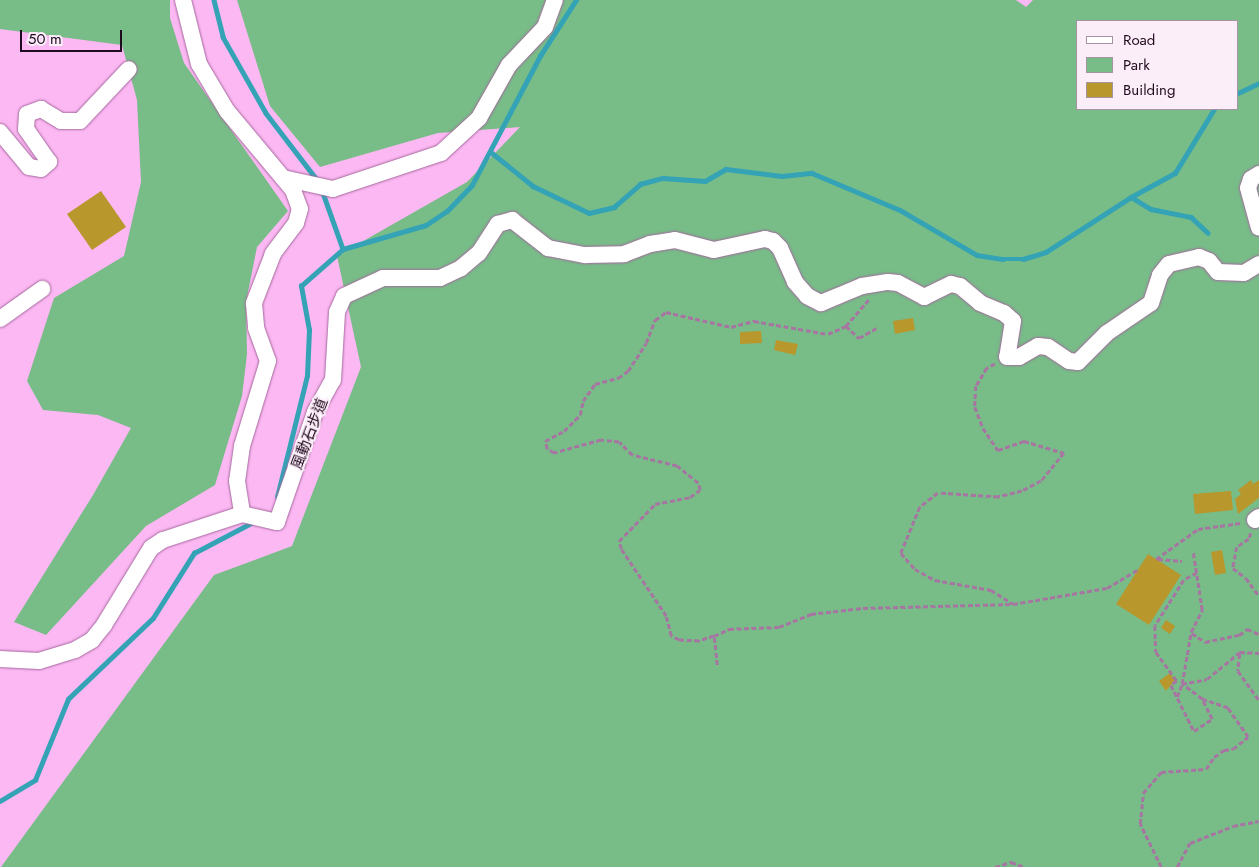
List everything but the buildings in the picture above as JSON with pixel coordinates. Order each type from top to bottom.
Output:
[{"type":"street","points":[[0,659],[39,661],[75,650],[92,640],[104,625],[151,548],[163,540],[242,514],[237,481],[242,446],[268,361],[256,328],[254,303],[273,254],[296,223],[300,209],[293,190],[227,111],[199,64],[183,0]]},
{"type":"street","points":[[282,178],[330,188],[441,153],[450,147],[479,118],[509,65],[545,27],[555,0]]},
{"type":"street","points":[[0,132],[29,167],[40,169],[49,162],[26,129],[27,114],[41,109],[61,121],[80,121],[129,69]]},
{"type":"street","points":[[1259,174],[1251,179],[1248,188],[1259,228]]},
{"type":"street","name":"風動石步道","points":[[242,514],[276,522],[315,412],[333,380],[337,312],[344,296],[384,278],[440,278],[461,268],[479,253],[498,224],[512,220],[548,248],[585,255],[624,254],[650,244],[675,240],[714,250],[764,239],[780,248],[795,282],[807,296],[821,303],[862,286],[888,282],[898,283],[924,297],[951,284],[960,286],[980,303],[1004,313],[1012,321],[1006,357]]},
{"type":"street","points":[[1006,357],[1019,357],[1038,346],[1048,347],[1069,361],[1078,362],[1107,333],[1150,303],[1160,275],[1169,264],[1179,259],[1199,257],[1209,261],[1218,272],[1244,273],[1259,264]]},
{"type":"street","points":[[0,319],[42,289]]},
{"type":"path","points":[[888,282],[846,326],[828,334],[754,321],[731,327],[666,312],[654,320],[646,343],[628,371],[618,378],[595,384],[583,401],[580,415],[564,431],[545,441],[547,448],[554,453],[601,440],[619,442],[632,455],[677,466],[698,483],[700,490],[690,497],[655,504],[619,541],[621,549],[666,616],[671,636],[679,640],[699,641],[729,629],[779,627],[811,614],[863,608],[1012,604],[1107,588],[1137,570]]},
{"type":"path","points":[[846,326],[859,338],[878,327]]},
{"type":"path","points":[[1006,357],[987,368],[976,386],[975,407],[983,428],[998,450],[1024,440],[1064,453],[1041,481],[1022,490],[998,496],[938,493],[920,507],[901,553],[915,569],[935,580],[991,590],[1012,604]]},
{"type":"path","points":[[1182,561],[1156,559],[1198,530],[1257,518]]},
{"type":"path","points":[[1257,518],[1249,539],[1237,548],[1232,568],[1246,578],[1259,596]]},
{"type":"path","points":[[1177,698],[1182,684],[1191,632],[1202,610],[1193,552]]},
{"type":"path","points":[[1197,573],[1184,580],[1155,626],[1156,652],[1177,681],[1171,685],[1194,731],[1212,719],[1202,699]]},
{"type":"path","points":[[1191,632],[1205,642],[1239,635],[1247,629],[1259,634]]},
{"type":"path","points":[[714,636],[717,665]]},
{"type":"path","points":[[1182,684],[1207,679],[1240,652],[1259,653]]},
{"type":"path","points":[[1240,652],[1238,671],[1259,700]]},
{"type":"path","points":[[1161,867],[1140,824],[1142,793],[1161,772],[1206,770],[1214,757],[1224,750],[1233,749],[1248,737],[1228,708],[1202,699],[1182,684]]},
{"type":"path","points":[[1177,867],[1190,843],[1233,826],[1259,821]]},
{"type":"path","points":[[995,867],[1010,862],[1025,867]]},
{"type":"green space","points":[[0,0],[170,0],[170,18],[184,63],[288,211],[257,247],[246,302],[247,354],[242,396],[215,485],[146,526],[46,635],[14,622],[93,495],[131,428],[98,415],[43,410],[27,381],[54,298],[124,256],[141,182],[137,100],[122,45],[0,29]]},
{"type":"green space","points":[[237,0],[1016,0],[1026,7],[1033,0],[1259,0],[1259,867],[1,867],[214,575],[292,546],[361,367],[337,256],[467,182],[520,127],[438,133],[320,167],[270,106]]},
{"type":"waterway","points":[[214,0],[223,37],[266,113],[318,181]]},
{"type":"waterway","points":[[277,497],[307,376],[309,330],[301,286],[343,249],[426,225],[447,211],[472,185],[540,56],[576,0]]},
{"type":"waterway","points":[[1239,93],[1259,83]]},
{"type":"waterway","points":[[491,152],[533,186],[589,213],[614,207],[640,184],[663,178],[705,181],[726,169],[782,176],[812,173],[900,210],[977,255],[1003,259],[1023,259],[1046,252],[1131,197],[1175,173],[1213,110]]},
{"type":"waterway","points":[[322,190],[343,249]]},
{"type":"waterway","points":[[1131,197],[1151,209],[1191,217],[1208,233]]},
{"type":"waterway","points":[[0,801],[35,780],[68,699],[153,618],[194,553],[255,521]]}]
